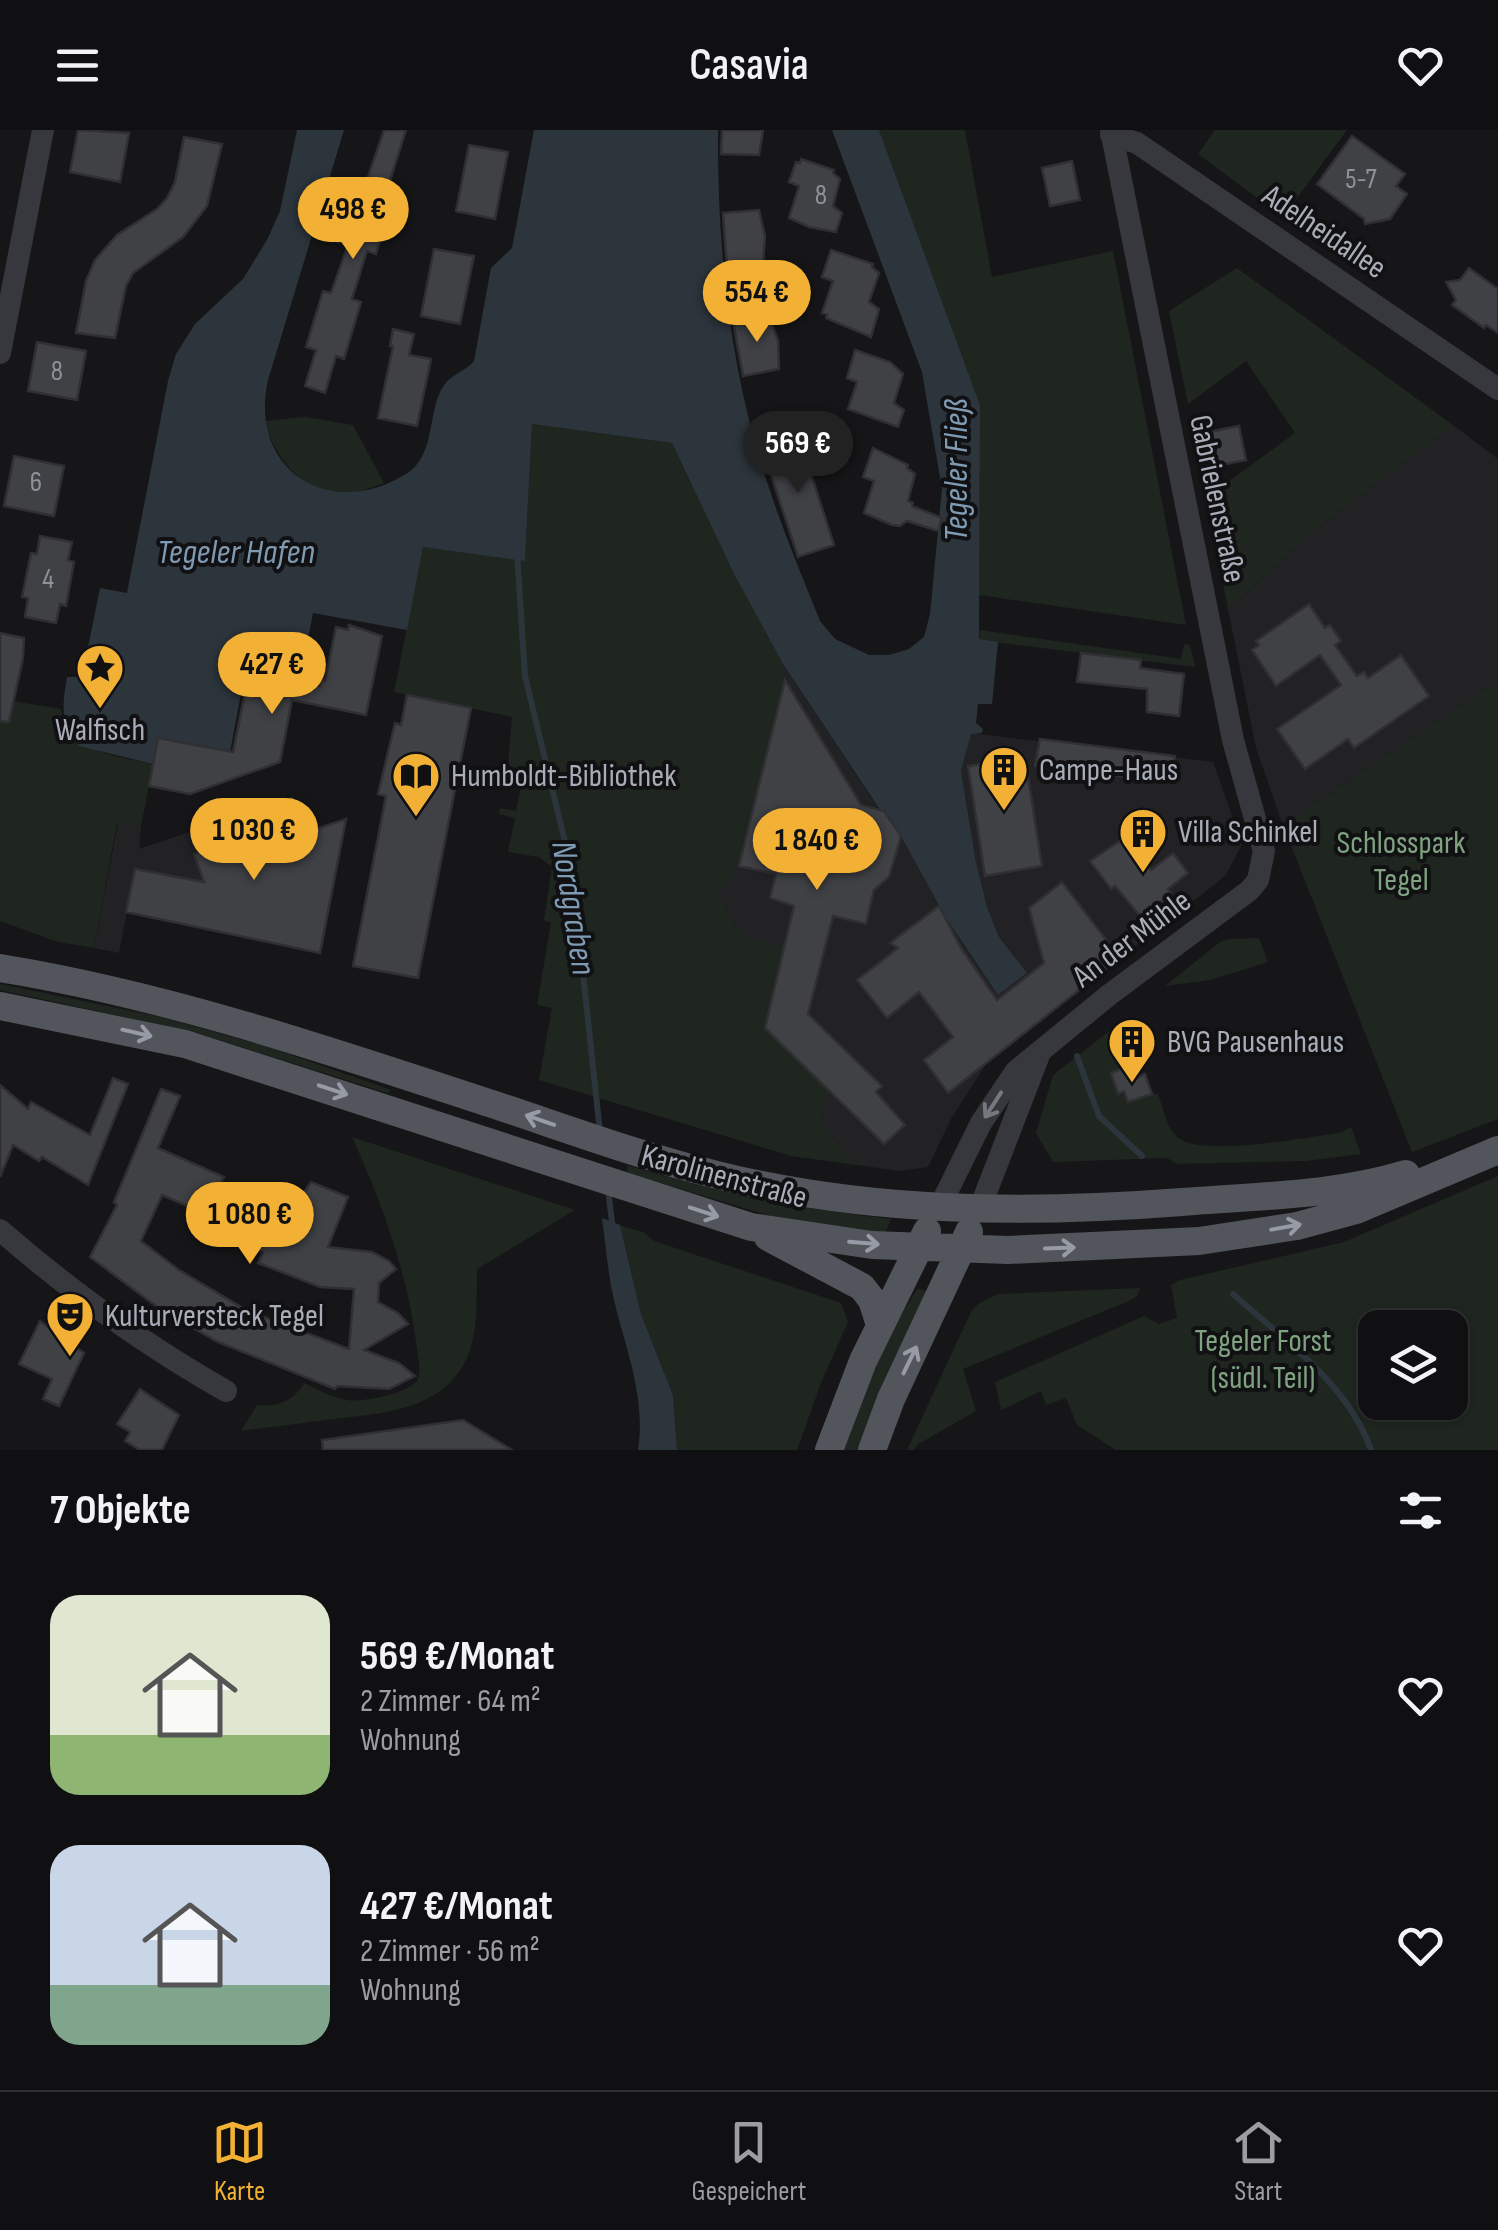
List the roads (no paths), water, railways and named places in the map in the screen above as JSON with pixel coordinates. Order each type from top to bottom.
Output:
[{"type":"main road","name":"Karolinenstraße","points":[[0,968],[62,978],[260,1029],[626,1149],[802,1193],[939,1208],[1138,1205],[1344,1188],[1498,1148]]},
{"type":"main road","name":"Karolinenstraße","points":[[0,1006],[185,1044],[750,1228],[830,1240],[1008,1250],[1214,1239],[1297,1226],[1356,1210],[1498,1148]]},
{"type":"main road","points":[[829,1450],[880,1325],[939,1208]]},
{"type":"main road","points":[[872,1450],[891,1399],[980,1208]]},
{"type":"main road","points":[[750,1228],[862,1287],[872,1300],[880,1325]]},
{"type":"street","points":[[0,353],[43,130]]},
{"type":"street","name":"Adelheidallee","points":[[1111,133],[1136,143],[1498,389]]},
{"type":"street","name":"Gabrielenstraße","points":[[1111,133],[1233,740],[1264,850],[1258,880]]},
{"type":"street","name":"An der Mühle","points":[[939,1208],[997,1098],[1016,1071],[1238,900],[1258,880]]},
{"type":"street","points":[[980,1208],[1043,1047]]},
{"type":"street","points":[[0,1230],[62,1282],[159,1353],[226,1391]]},
{"type":"water","name":"Tegeler Hafen","points":[[297,130],[344,130],[268,380],[265,412],[270,439],[283,462],[301,478],[323,489],[349,492],[377,487],[416,465],[427,443],[439,394],[448,381],[474,361],[491,268],[512,248],[534,130],[718,130],[728,310],[744,399],[768,485],[820,621],[835,639],[869,655],[889,655],[909,649],[924,637],[930,614],[942,489],[922,372],[832,130],[879,130],[980,405],[979,639],[998,642],[992,704],[978,704],[976,723],[982,733],[971,734],[961,771],[987,907],[999,937],[1027,973],[998,995],[943,913],[901,836],[783,664],[734,574],[672,443],[532,424],[525,561],[423,547],[407,630],[313,613],[302,670],[247,662],[230,752],[159,738],[153,764],[79,746],[64,713],[67,677],[82,677],[100,588],[127,593],[176,354],[195,324],[243,279],[267,240],[280,211]]},
{"type":"water","points":[[602,1218],[620,1225],[641,1314],[673,1395],[677,1450],[638,1450],[637,1394],[613,1293]]},
{"type":"waterway","name":"Nordgraben","points":[[517,552],[525,676],[572,871],[600,1132]]},
{"type":"waterway","name":"Tegeler Fließ","points":[[1077,1056],[1099,1116],[1142,1156]]},
{"type":"waterway","name":"Nordgraben","points":[[608,1189],[612,1222]]},
{"type":"waterway","name":"Tegeler Fließ","points":[[1233,1294],[1331,1384],[1361,1426],[1371,1450]]},
{"type":"place","name":"Walfisch","points":[[100,710]]},
{"type":"place","name":"Campe-Haus","points":[[1004,812]]},
{"type":"place","name":"Humboldt-Bibliothek","points":[[416,818]]},
{"type":"place","name":"Villa Schinkel","points":[[1143,874]]},
{"type":"place","name":"BVG Pausenhaus","points":[[1132,1084]]},
{"type":"place","name":"Kulturversteck Tegel","points":[[70,1358]]},
{"type":"park label","name":"Schlosspark Tegel","points":[[1401,862]]},
{"type":"park label","name":"Tegeler Forst (südl. Teil)","points":[[1263,1360]]}]
